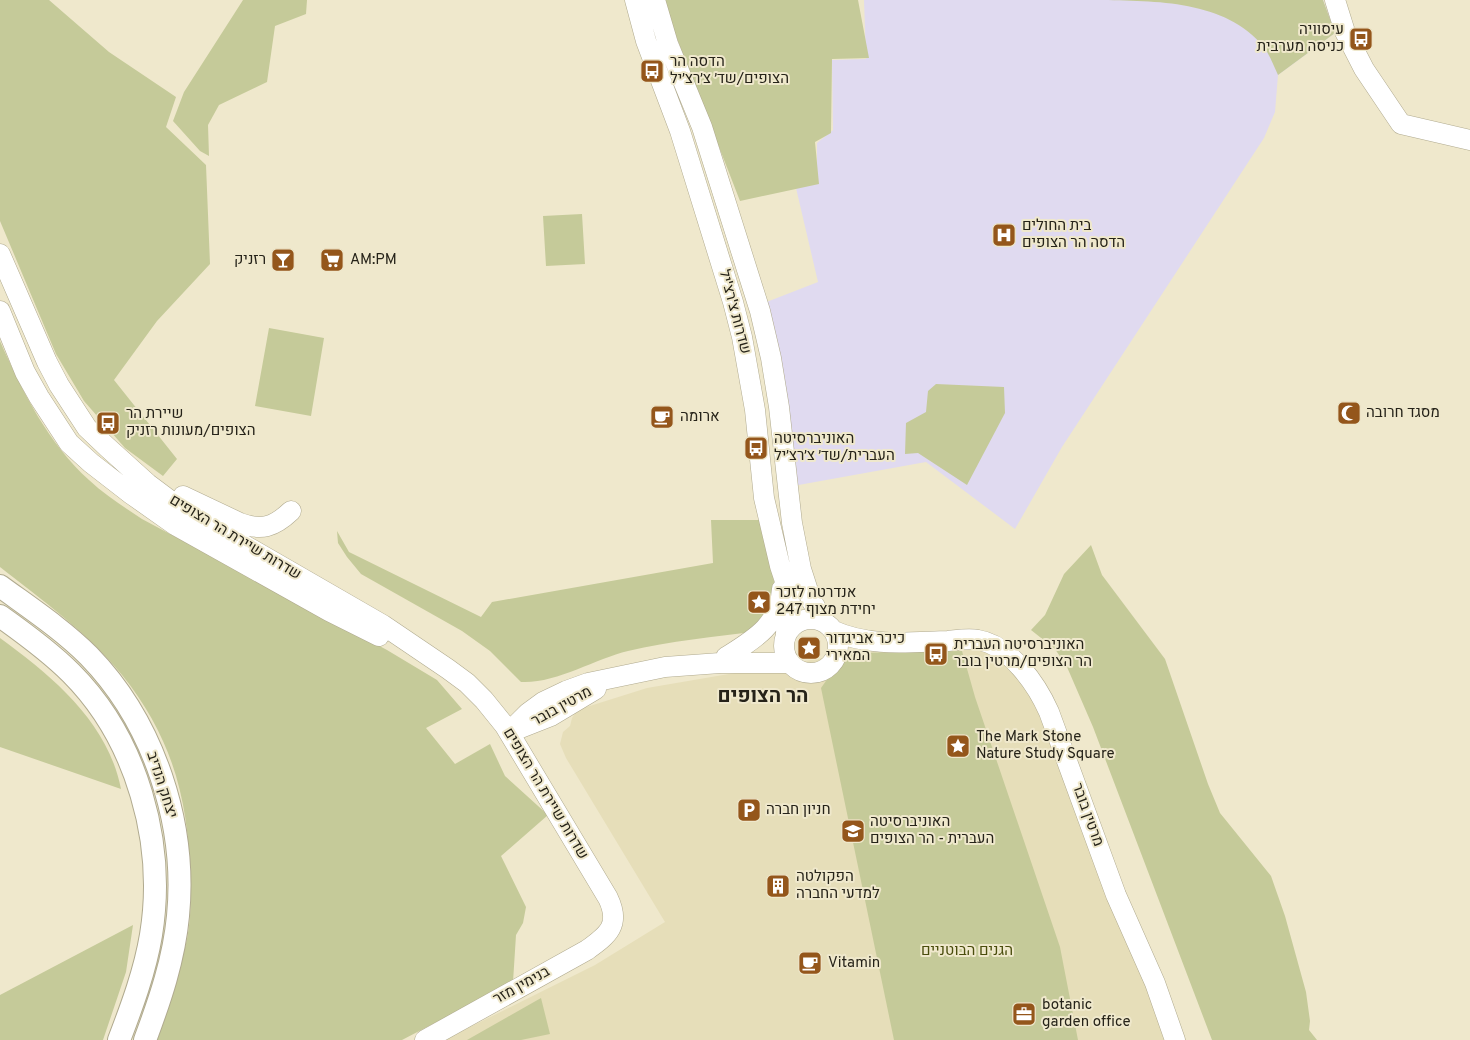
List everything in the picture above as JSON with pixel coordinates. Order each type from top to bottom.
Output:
[{"type":"main road","name":"יצחק הנדיב","points":[[0,586],[68,637],[106,676],[138,722],[165,790],[172,812],[176,840],[179,873],[178,915],[161,995],[145,1040]]},
{"type":"main road","name":"יצחק הנדיב","points":[[0,616],[52,655],[87,691],[116,734],[136,778],[148,818],[155,874],[153,921],[138,988],[119,1040]]},
{"type":"street","name":"שדרות צ'רצ'יל","points":[[636,0],[646,41],[680,131],[737,317],[748,362],[764,498],[780,566],[789,593],[790,613],[785,636]]},
{"type":"street","name":"שדרות צ'רצ'יל","points":[[655,0],[668,44],[702,128],[760,311],[771,358],[779,406],[788,495],[798,550],[811,600],[829,626]]},
{"type":"street","points":[[1351,0],[1337,9],[1345,32],[1364,69],[1401,124],[1470,140]]},
{"type":"street","name":"שדרות שיירת הר הצופים","points":[[0,254],[46,362],[59,385],[88,428],[121,461],[180,508],[383,624],[467,683],[484,700],[509,732],[608,898],[612,906],[613,924]]},
{"type":"street","name":"שדרות שיירת הר הצופים","points":[[0,311],[26,372],[43,405],[69,443],[92,463],[175,525],[329,611],[386,639],[432,658]]},
{"type":"street","points":[[121,461],[172,490],[250,526],[267,527],[282,520],[291,511]]},
{"type":"street","points":[[726,657],[758,637],[773,619],[781,602],[780,566]]},
{"type":"street","points":[[807,618],[816,618],[829,626],[838,644],[838,652],[829,666],[822,671],[814,673],[796,669],[785,656],[783,647],[785,636],[791,626],[807,618]]},
{"type":"street","name":"מרטין בובר","points":[[829,626],[856,639],[890,642],[978,640],[994,646],[1007,654],[1040,693],[1049,712],[1116,894],[1155,983],[1175,1040]]},
{"type":"street","name":"מרטין בובר","points":[[509,732],[528,713],[549,699],[579,686],[643,671],[689,665],[726,657],[785,636]]},
{"type":"street","name":"מרטין בובר","points":[[838,652],[854,647],[890,642]]},
{"type":"street","name":"מרטין בובר","points":[[689,665],[790,663]]},
{"type":"street","name":"בנימין מזר","points":[[425,1040],[595,944],[608,933],[613,924]]},
{"type":"shaded area","name":"בית החולים הדסה הר הצופים","points":[[864,0],[1323,0],[1335,33],[1278,75],[1275,112],[1264,138],[1062,447],[1015,529],[926,462],[793,486],[784,374],[764,303],[818,282],[796,188],[817,178],[817,143],[833,130],[832,60],[866,59]]},
{"type":"shaded area","name":"האוניברסיטה העברית - הר הצופים","points":[[976,649],[1000,656],[1033,694],[1129,905],[1186,1040],[444,1040],[595,965],[665,922],[566,758],[560,744],[563,732],[570,726],[577,710],[647,688],[852,653]]},
{"type":"green space","points":[[0,0],[49,0],[109,52],[176,97],[166,127],[206,165],[210,264],[157,321],[114,380],[177,459],[163,476],[125,448],[84,401],[56,354],[0,221]]},
{"type":"green space","points":[[243,0],[307,0],[306,14],[275,26],[267,82],[219,105],[208,125],[209,156],[200,151],[173,121],[184,92]]},
{"type":"green space","points":[[662,0],[858,0],[869,58],[832,59],[831,133],[815,142],[819,184],[740,201]]},
{"type":"green space","points":[[1097,0],[1323,0],[1335,33],[1278,75],[1264,47],[1248,32],[1230,20],[1188,6],[1143,1]]},
{"type":"green space","points":[[582,214],[585,264],[546,266],[543,216]]},
{"type":"green space","points":[[269,328],[324,338],[311,416],[255,406]]},
{"type":"green space","points":[[0,341],[17,379],[37,415],[61,450],[95,485],[142,519],[387,650],[437,680],[462,709],[426,728],[455,764],[490,744],[505,776],[548,815],[501,856],[526,907],[523,923],[516,935],[513,982],[402,1040],[154,1040],[176,978],[187,939],[189,924],[191,894],[189,850],[181,796],[165,746],[154,722],[122,675],[80,632],[0,567]]},
{"type":"green space","points":[[936,384],[1004,387],[1005,413],[967,485],[918,453],[905,454],[906,423],[926,412],[928,391]]},
{"type":"green space","points":[[711,520],[759,520],[779,601],[758,631],[676,642],[628,651],[561,675],[534,682],[521,682],[490,651],[462,631],[361,574],[338,543],[337,531],[349,552],[481,617],[492,602],[713,563]]},
{"type":"green space","points":[[1091,545],[1102,575],[1165,659],[1208,784],[1220,813],[1271,876],[1285,916],[1306,992],[1310,1021],[1309,1030],[1317,1040],[1212,1040],[1093,727],[1067,667],[1055,649],[1031,630],[1045,615],[1064,574]]},
{"type":"green space","points":[[0,638],[58,685],[91,722],[104,742],[114,765],[121,789],[0,747]]},
{"type":"green space","name":"הגנים הבוטניים","points":[[962,651],[975,697],[1060,947],[1078,1040],[894,1040],[821,688],[851,653]]},
{"type":"green space","points":[[133,925],[126,972],[103,1040],[0,1040],[0,995]]},
{"type":"green space","points":[[541,998],[550,1034],[521,1040],[467,1040]]},
{"type":"place","name":"עיסוויה כניסה מערבית","points":[[1361,39]]},
{"type":"place","name":"הדסה הר הצופים/שד׳ צ׳רצ׳יל","points":[[652,71]]},
{"type":"place","name":"בית החולים הדסה הר הצופים","points":[[1004,235]]},
{"type":"place","name":"רזניק","points":[[283,260]]},
{"type":"place","name":"AM:PM","points":[[332,260]]},
{"type":"place","name":"מסגד חרובה","points":[[1349,413]]},
{"type":"place","name":"ארומה","points":[[662,417]]},
{"type":"place","name":"שיירת הר הצופים/מעונות רזניק","points":[[108,423]]},
{"type":"place","name":"האוניברסיטה העברית/שד׳ צ׳רצ׳יל","points":[[756,448]]},
{"type":"place","name":"אנדרטה לזכר יחידת מצוף 247","points":[[759,602]]},
{"type":"place","name":"כיכר אביגדור המאירי","points":[[809,648]]},
{"type":"place","name":"האוניברסיטה העברית הר הצופים/מרטין בובר","points":[[936,654]]},
{"type":"place","name":"The Mark Stone Nature Study Square","points":[[958,746]]},
{"type":"place","name":"חניון חברה","points":[[749,810]]},
{"type":"place","name":"האוניברסיטה העברית - הר הצופים","points":[[853,831]]},
{"type":"place","name":"הפקולטה למדעי החברה","points":[[778,886]]},
{"type":"place","name":"Vitamin","points":[[810,963]]},
{"type":"place","name":"botanic garden office","points":[[1024,1014]]},
{"type":"district","name":"הר הצופים","points":[[763,697]]}]
